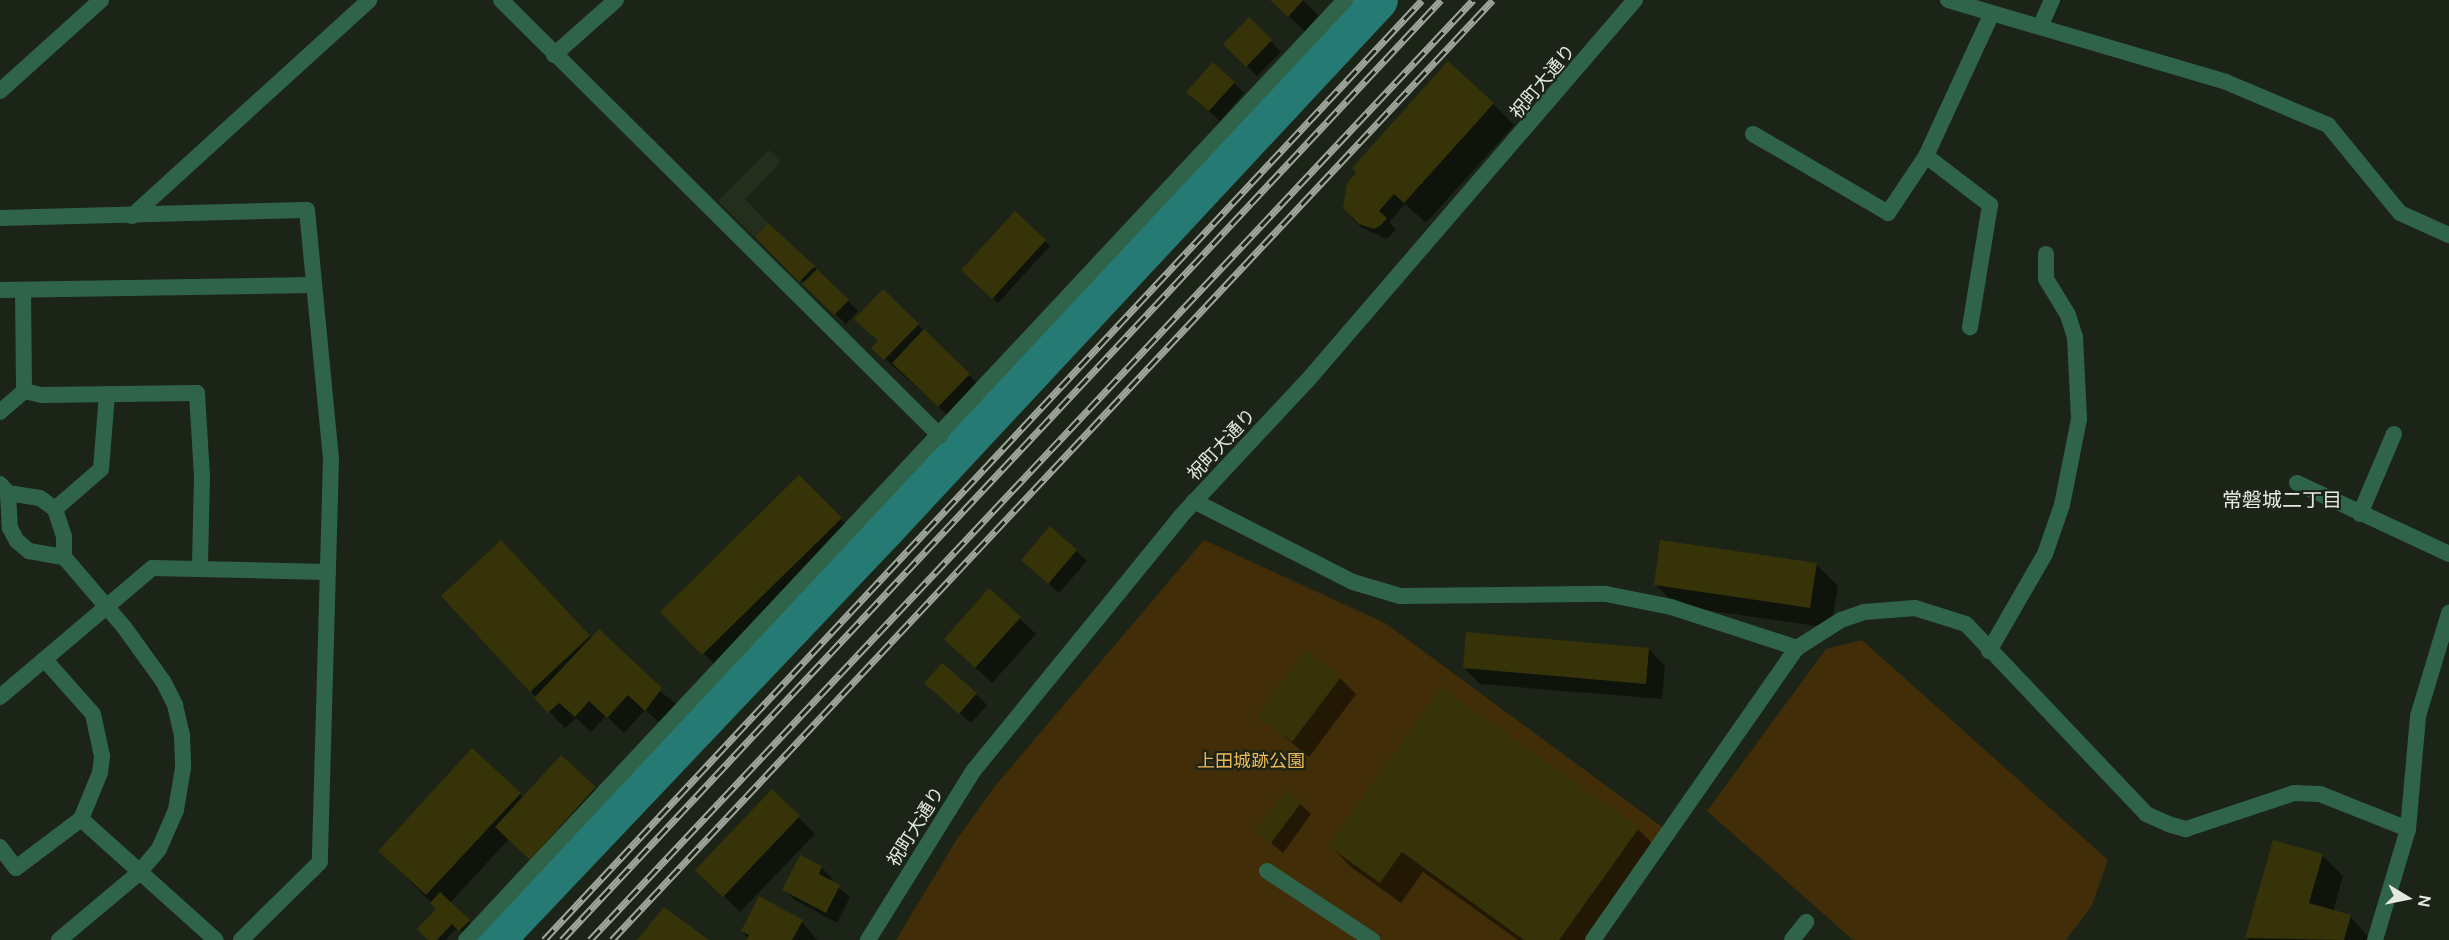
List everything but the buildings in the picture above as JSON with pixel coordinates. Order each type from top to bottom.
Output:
[{"type":"street","points":[[0,91],[101,0]]},
{"type":"street","points":[[132,216],[369,0]]},
{"type":"street","points":[[501,0],[940,436]]},
{"type":"street","points":[[554,54],[616,0]]},
{"type":"street","points":[[466,940],[940,436],[1345,0]]},
{"type":"street","name":"祝町大通り","points":[[868,940],[974,770],[1194,501],[1307,381],[1635,0]]},
{"type":"street","points":[[1948,0],[2226,82],[2328,125],[2400,213],[2449,235]]},
{"type":"street","points":[[2040,27],[2052,0]]},
{"type":"street","points":[[1753,134],[1888,213],[1926,156],[1992,13]]},
{"type":"street","points":[[1926,156],[1990,205],[1970,327]]},
{"type":"street","points":[[0,218],[307,210],[313,285],[319,305],[331,459],[320,862],[241,940]]},
{"type":"street","points":[[1989,651],[2045,554],[2062,505],[2079,419],[2075,337],[2067,315],[2046,279],[2046,254]]},
{"type":"street","points":[[0,290],[313,285]]},
{"type":"street","points":[[23,290],[24,391]]},
{"type":"street","points":[[0,412],[24,391],[107,395],[197,393],[202,476],[200,566]]},
{"type":"street","points":[[56,509],[101,469],[107,395]]},
{"type":"street","points":[[2360,514],[2394,434]]},
{"type":"street","points":[[2297,483],[2449,554]]},
{"type":"street","points":[[58,940],[140,872],[159,849],[176,810],[183,768],[182,735],[175,705],[163,681],[106,606],[64,557],[29,551],[17,541],[10,528],[4,488],[40,498],[56,509],[64,536],[64,557]]},
{"type":"street","points":[[1194,501],[1353,582],[1400,596],[1606,594],[1671,607],[1797,648]]},
{"type":"street","points":[[0,697],[152,568],[200,566],[328,572]]},
{"type":"street","points":[[1593,940],[1797,648],[1841,620],[1864,612],[1915,608],[1966,624],[1989,651],[2146,814],[2168,824],[2186,829],[2303,793],[2320,794],[2408,829]]},
{"type":"street","points":[[2375,940],[2408,829],[2418,716],[2449,613]]},
{"type":"street","points":[[0,847],[15,868],[81,819],[100,773],[102,756],[93,714],[45,660]]},
{"type":"street","points":[[81,819],[216,940]]},
{"type":"street","points":[[1267,871],[1372,940]]},
{"type":"street","points":[[1792,940],[1806,922]]},
{"type":"shaded area","points":[[769,150],[781,162],[745,199],[768,223],[755,237],[718,201]]},
{"type":"green space","name":"上田城跡公園","points":[[1204,540],[1385,623],[1665,829],[1585,940],[896,940],[957,839],[995,786]]},
{"type":"green space","points":[[1862,640],[2108,860],[2092,905],[2066,940],[1853,940],[1707,811],[1826,649]]},
{"type":"waterway","points":[[495,940],[885,529],[1378,0]]},
{"type":"railway","points":[[544,940],[1422,0]]},
{"type":"railway","points":[[562,940],[1441,0]]},
{"type":"railway","points":[[590,940],[1473,0]]},
{"type":"railway","points":[[612,940],[1493,0]]},
{"type":"district","name":"常磐城二丁目","points":[[2282,499]]}]
